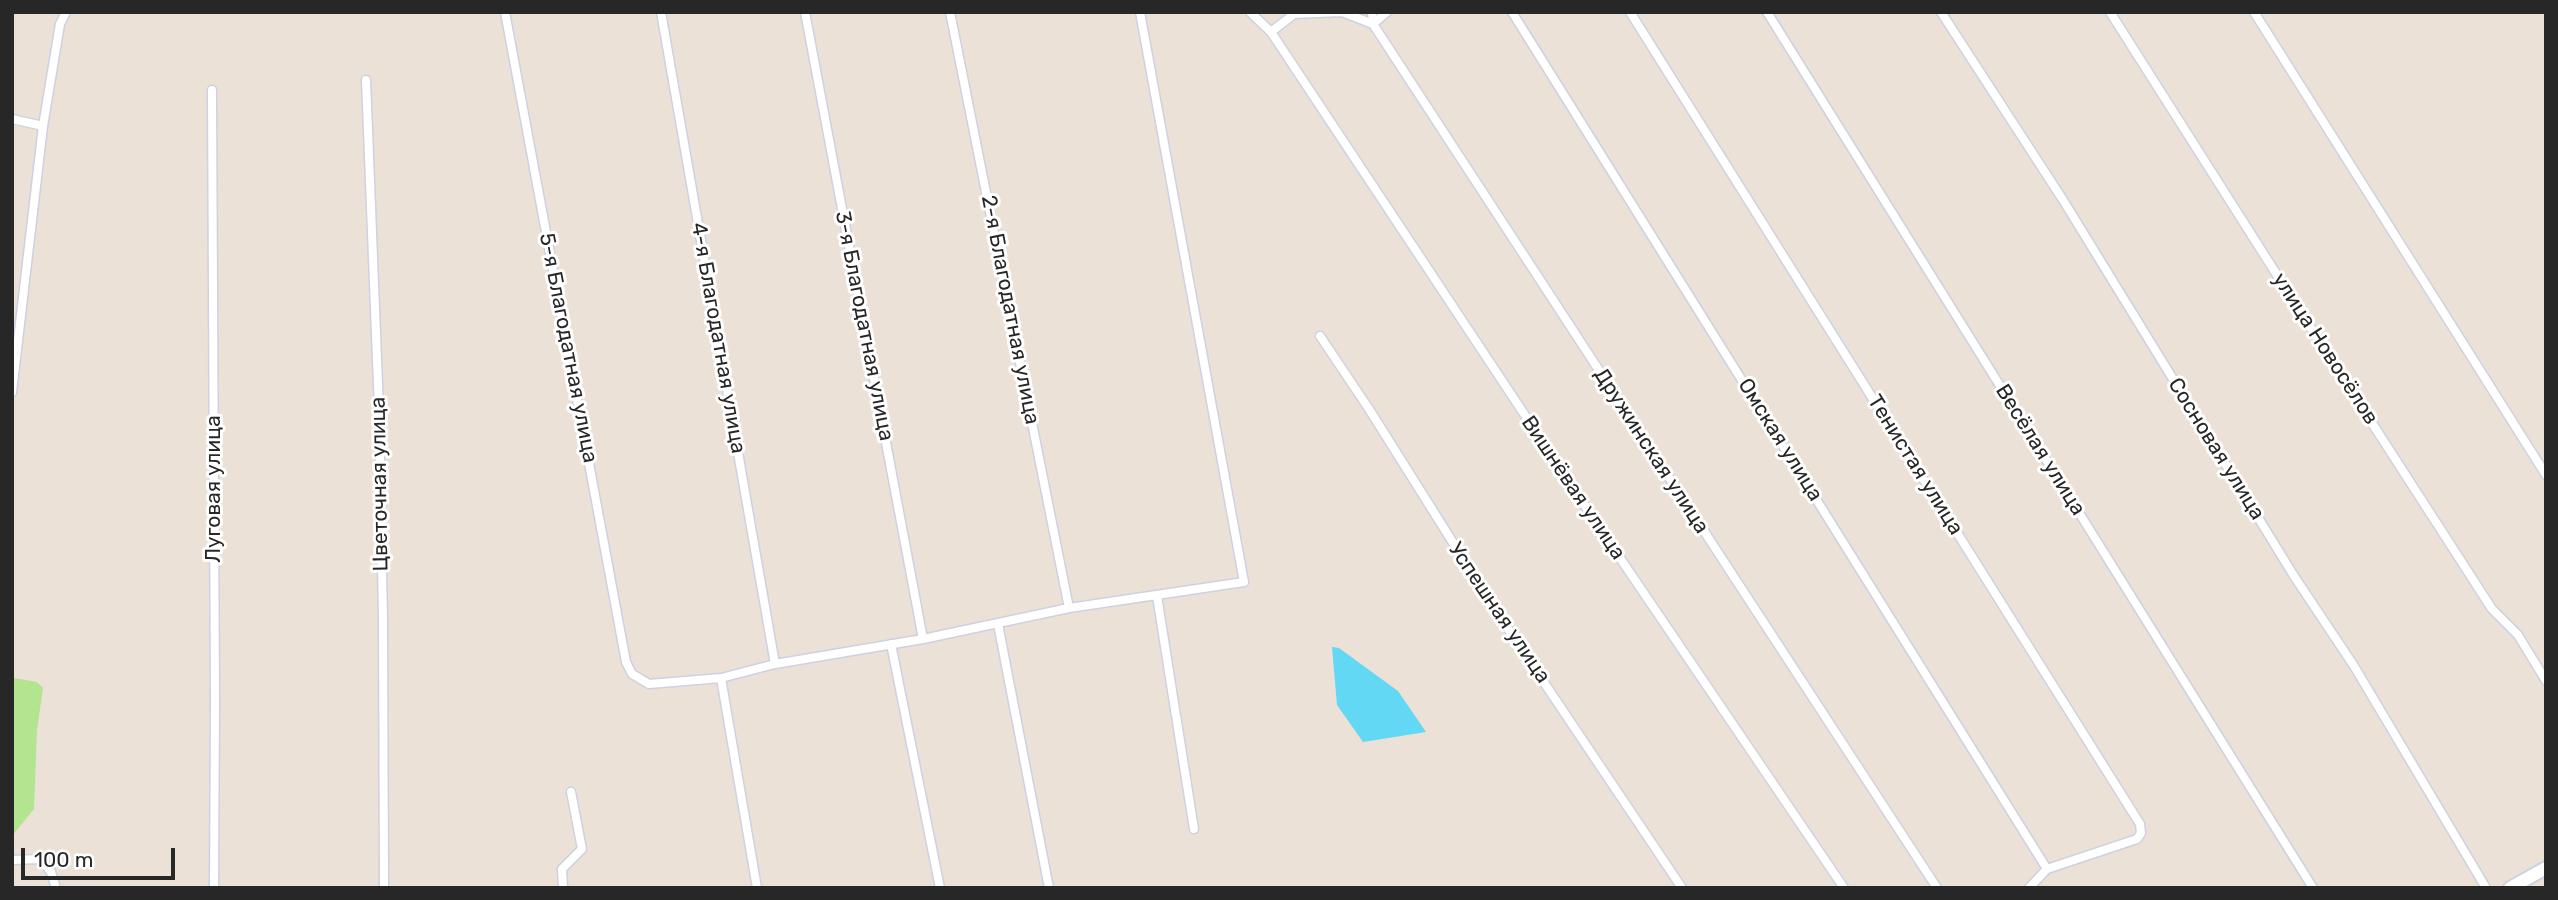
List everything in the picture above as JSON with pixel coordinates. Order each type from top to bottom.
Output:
[{"type":"street","points":[[12,392],[17,306],[60,24],[66,12]]},
{"type":"street","name":"5-я Благодатная улица","points":[[505,12],[626,662],[632,674],[649,684],[720,678]]},
{"type":"street","name":"4-я Благодатная улица","points":[[661,12],[775,664]]},
{"type":"street","name":"3-я Благодатная улица","points":[[806,12],[923,639]]},
{"type":"street","name":"2-я Благодатная улица","points":[[950,12],[1069,608]]},
{"type":"street","points":[[757,888],[720,678],[775,664],[923,639],[1069,608],[1244,582],[1140,12]]},
{"type":"street","name":"Вишнёвая улица","points":[[1250,12],[1271,32],[1593,519],[1844,888]]},
{"type":"street","points":[[1271,32],[1294,13],[1342,12],[1373,24],[1387,12]]},
{"type":"street","name":"Дружинская улица","points":[[1372,12],[1373,24],[1937,888]]},
{"type":"street","name":"Омская улица","points":[[1512,12],[2047,869]]},
{"type":"street","name":"Тенистая улица","points":[[1630,12],[2140,824],[2141,833],[2131,842],[2047,869]]},
{"type":"street","name":"Весёлая улица","points":[[1767,12],[2313,888]]},
{"type":"street","name":"Сосновая улица","points":[[1941,12],[2063,200],[2294,576],[2354,666],[2487,888]]},
{"type":"street","name":"улица Новосёлов","points":[[2110,12],[2309,327],[2492,608],[2518,635],[2546,681]]},
{"type":"street","points":[[2254,12],[2546,475]]},
{"type":"street","name":"Цветочная улица","points":[[366,80],[380,438],[384,888]]},
{"type":"street","name":"Луговая улица","points":[[212,90],[214,888]]},
{"type":"street","points":[[12,118],[43,126]]},
{"type":"street","name":"Успешная улица","points":[[1320,336],[1487,598],[1682,888]]},
{"type":"street","points":[[1157,596],[1194,829]]},
{"type":"street","points":[[998,624],[1049,888]]},
{"type":"street","points":[[891,644],[940,888]]},
{"type":"street","points":[[564,888],[562,869],[582,849],[571,792]]},
{"type":"street","points":[[12,860],[40,859],[51,872],[56,888]]},
{"type":"street","points":[[2510,888],[2546,868]]},
{"type":"street","points":[[2029,888],[2047,869]]},
{"type":"green space","points":[[14,678],[37,682],[43,688],[37,730],[34,809],[12,836],[12,681]]},
{"type":"water","points":[[1332,647],[1339,648],[1398,691],[1426,732],[1363,742],[1337,705]]}]
